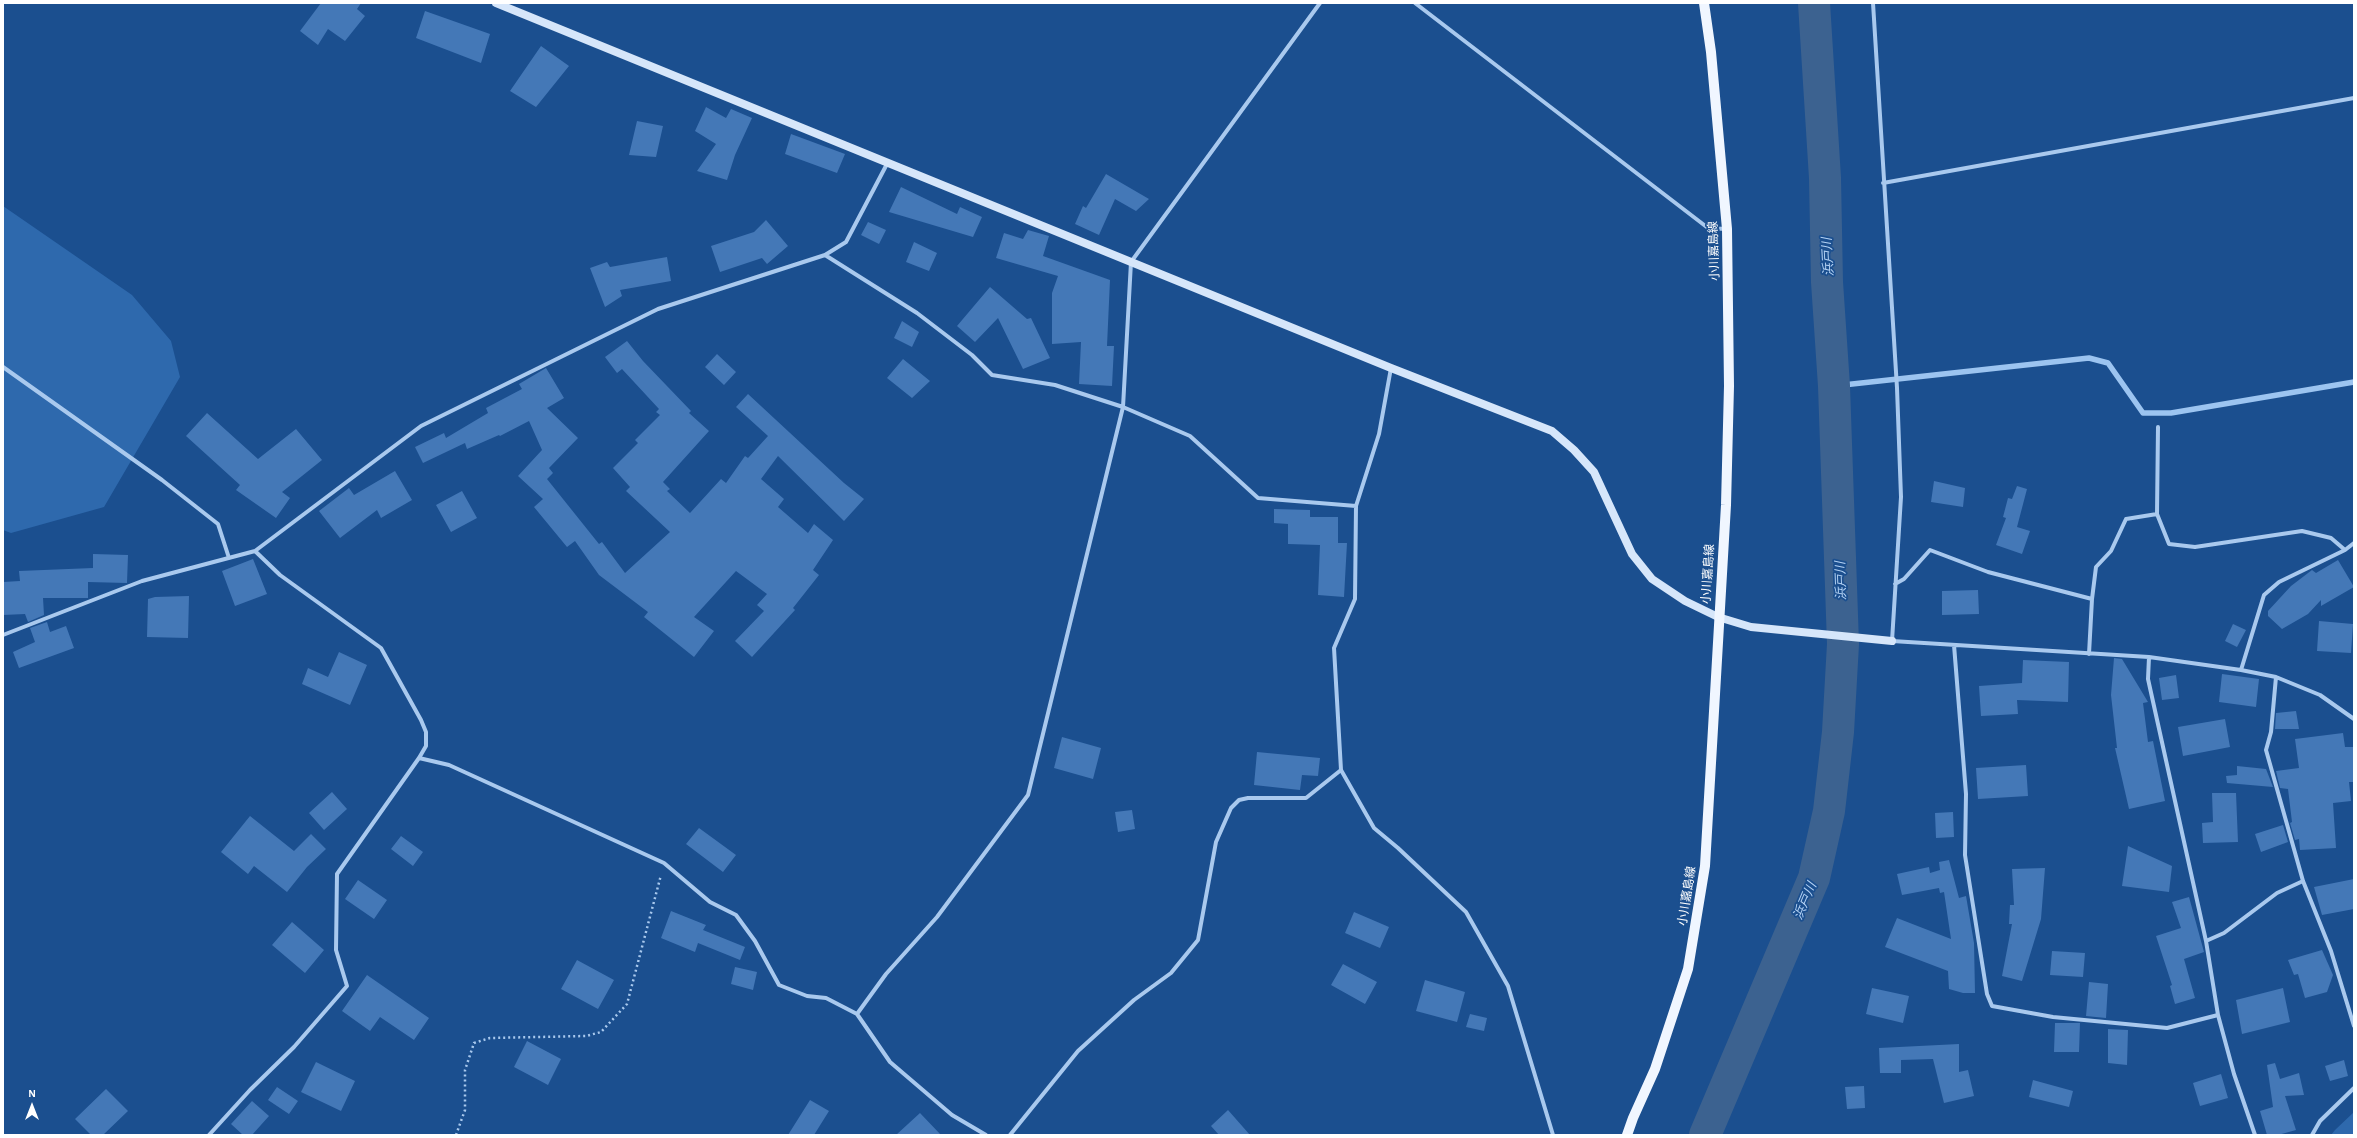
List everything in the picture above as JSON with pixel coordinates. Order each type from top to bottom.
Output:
[{"type":"main road","name":"小川嘉島線","points":[[1627,1135],[1632,1118],[1655,1069],[1688,969],[1698,916],[1705,866],[1718,617],[1726,505],[1729,386],[1727,229],[1711,52],[1704,3]]},
{"type":"street","points":[[496,3],[1391,368],[1552,431],[1574,450],[1594,472],[1632,554],[1652,579],[1685,601],[1718,617],[1751,627],[1882,640],[2149,657],[2241,670],[2276,677],[2320,695],[2354,719]]},
{"type":"street","points":[[857,1014],[886,974],[937,917],[1028,795],[1123,407],[1131,262],[1320,3]]},
{"type":"street","points":[[1415,3],[1708,228],[1727,229]]},
{"type":"street","points":[[1873,3],[1883,183],[1897,388],[1901,497],[1892,640]]},
{"type":"street","points":[[1883,183],[2354,98]]},
{"type":"street","points":[[3,635],[142,581],[255,551],[421,426],[658,309],[825,255],[846,242],[888,162]]},
{"type":"street","points":[[825,255],[917,313],[972,355],[992,375],[1055,385],[1123,407],[1190,436],[1258,498],[1356,506]]},
{"type":"street","points":[[3,367],[162,480],[218,524],[229,558]]},
{"type":"street","points":[[1391,368],[1379,434],[1356,506],[1355,599],[1334,648],[1341,770],[1374,828],[1398,848],[1466,912],[1508,986],[1553,1135]]},
{"type":"street","points":[[2158,427],[2157,514],[2169,544],[2195,547],[2302,532],[2331,538],[2345,550]]},
{"type":"street","points":[[2089,654],[2092,599],[2096,567],[2111,551],[2126,519],[2157,514]]},
{"type":"street","points":[[2241,670],[2264,595],[2279,582],[2345,550],[2354,543]]},
{"type":"street","points":[[1895,584],[1904,580],[1930,550],[1988,572],[2092,599]]},
{"type":"street","points":[[209,1135],[250,1090],[294,1047],[347,986],[336,950],[337,874],[426,746],[426,732],[381,648],[280,575],[255,551]]},
{"type":"street","points":[[1954,645],[1966,794],[1965,855],[1987,994],[1992,1006],[2053,1017],[2167,1028],[2218,1014]]},
{"type":"street","points":[[2149,657],[2148,679],[2206,941],[2218,1014],[2234,1074],[2256,1135]]},
{"type":"street","points":[[2276,677],[2270,732],[2266,750],[2303,881],[2331,951],[2354,1026]]},
{"type":"street","points":[[419,758],[449,765],[664,863],[710,902],[736,915],[755,941],[780,985],[807,996],[826,998],[857,1014],[890,1062],[952,1115],[986,1135]]},
{"type":"street","points":[[1010,1135],[1078,1051],[1134,1000],[1171,973],[1198,940],[1216,842],[1231,808],[1239,800],[1248,798],[1306,798],[1341,770]]},
{"type":"street","points":[[2206,941],[2224,933],[2277,893],[2303,881]]},
{"type":"street","points":[[2312,1135],[2320,1122],[2354,1088]]},
{"type":"path","points":[[456,1135],[466,1110],[465,1070],[474,1043],[490,1038],[586,1036],[601,1032],[627,1004],[664,863]]},
{"type":"shaded area","points":[[3,206],[132,295],[171,341],[180,377],[104,507],[11,533],[3,530]]},
{"type":"shaded area","points":[[2354,1112],[2354,1135],[2331,1135],[2335,1130]]},
{"type":"building","points":[[321,3],[361,3],[357,9],[365,16],[345,41],[328,29],[318,45],[300,31]]},
{"type":"building","points":[[425,11],[490,34],[481,63],[416,38]]},
{"type":"building","points":[[541,46],[569,66],[536,107],[510,91]]},
{"type":"building","points":[[706,107],[726,118],[731,109],[752,118],[735,155],[727,180],[697,171],[716,144],[695,131]]},
{"type":"building","points":[[637,121],[663,126],[656,157],[629,155]]},
{"type":"building","points":[[791,134],[845,154],[837,173],[785,154]]},
{"type":"building","points":[[1106,174],[1149,199],[1136,211],[1115,199],[1099,235],[1075,224],[1083,206],[1086,208]]},
{"type":"building","points":[[901,187],[957,214],[960,207],[982,217],[973,237],[889,212]]},
{"type":"building","points":[[766,220],[788,246],[767,264],[762,258],[720,272],[711,246],[754,232]]},
{"type":"building","points":[[868,222],[886,230],[879,244],[861,235]]},
{"type":"building","points":[[1028,230],[1049,236],[1043,256],[1110,280],[1107,346],[1114,346],[1112,386],[1079,384],[1081,342],[1052,344],[1052,293],[1058,276],[996,258],[1004,233],[1023,239]]},
{"type":"building","points":[[914,242],[937,253],[929,271],[906,262]]},
{"type":"building","points":[[667,257],[671,281],[620,290],[622,296],[605,307],[590,268],[607,262],[610,267]]},
{"type":"building","points":[[990,287],[1027,319],[1031,318],[1050,358],[1023,369],[998,318],[975,342],[957,326]]},
{"type":"building","points":[[902,321],[919,332],[912,347],[894,338]]},
{"type":"building","points":[[627,341],[643,361],[691,411],[689,413],[709,431],[663,482],[670,489],[667,491],[690,513],[721,479],[726,483],[745,456],[748,458],[768,436],[736,407],[748,394],[844,483],[864,499],[844,521],[778,456],[761,479],[784,499],[778,507],[808,533],[814,524],[833,540],[813,570],[819,575],[793,608],[795,610],[752,657],[735,641],[764,611],[757,605],[767,594],[736,571],[694,617],[714,631],[694,657],[644,617],[648,612],[599,575],[575,541],[567,547],[534,507],[543,499],[518,476],[542,450],[529,421],[500,436],[499,435],[467,449],[465,443],[423,463],[415,447],[444,433],[446,438],[488,413],[486,408],[522,389],[519,384],[546,368],[564,398],[547,408],[578,438],[549,468],[553,473],[547,479],[599,544],[602,542],[625,573],[670,532],[626,491],[630,487],[613,468],[638,443],[635,440],[660,415],[656,412],[659,409],[622,369],[617,373],[605,357]]},
{"type":"building","points":[[717,354],[736,372],[724,385],[705,367]]},
{"type":"building","points":[[903,359],[930,381],[912,398],[887,378]]},
{"type":"building","points":[[207,413],[258,459],[296,429],[322,460],[282,492],[290,498],[276,518],[236,490],[240,485],[186,436]]},
{"type":"building","points":[[395,471],[412,500],[381,518],[377,510],[340,538],[319,511],[349,488],[354,495]]},
{"type":"building","points":[[1934,481],[1965,488],[1963,507],[1931,502]]},
{"type":"building","points":[[2017,486],[2027,489],[2017,527],[2030,531],[2022,554],[1996,545],[2006,518],[2003,517],[2008,498],[2012,499]]},
{"type":"building","points":[[462,491],[477,518],[451,532],[436,505]]},
{"type":"building","points":[[1274,509],[1310,510],[1310,517],[1338,517],[1338,543],[1347,543],[1344,597],[1318,595],[1320,545],[1288,544],[1288,524],[1274,523]]},
{"type":"building","points":[[93,554],[128,555],[127,583],[88,582],[88,598],[43,598],[44,615],[28,622],[25,614],[3,615],[3,582],[20,581],[19,571],[93,568]]},
{"type":"building","points":[[253,559],[267,594],[235,606],[222,571]]},
{"type":"building","points":[[2338,560],[2354,587],[2321,606],[2321,600],[2308,614],[2282,629],[2268,616],[2268,611],[2291,586],[2312,570],[2316,573]]},
{"type":"building","points":[[1978,590],[1979,614],[1942,615],[1942,591]]},
{"type":"building","points":[[189,596],[188,638],[147,637],[148,599],[155,597]]},
{"type":"building","points":[[2319,621],[2353,624],[2351,653],[2317,651]]},
{"type":"building","points":[[47,622],[50,632],[66,626],[74,648],[19,668],[13,652],[35,642],[30,628]]},
{"type":"building","points":[[2233,624],[2246,630],[2237,647],[2225,641]]},
{"type":"building","points":[[339,652],[367,665],[350,705],[302,684],[308,668],[328,677]]},
{"type":"building","points":[[2114,658],[2122,659],[2148,702],[2143,703],[2148,742],[2153,741],[2165,801],[2129,809],[2115,748],[2117,748],[2111,695]]},
{"type":"building","points":[[2023,660],[2069,662],[2068,702],[2017,700],[2018,714],[1981,716],[1979,686],[2022,683]]},
{"type":"building","points":[[2222,674],[2259,679],[2256,707],[2219,702]]},
{"type":"building","points":[[2176,675],[2179,698],[2162,700],[2159,678]]},
{"type":"building","points":[[2296,711],[2299,729],[2275,729],[2276,713]]},
{"type":"building","points":[[2225,719],[2230,747],[2183,756],[2178,727]]},
{"type":"building","points":[[2343,733],[2345,747],[2354,747],[2354,782],[2349,782],[2351,801],[2333,803],[2336,848],[2300,850],[2299,839],[2295,840],[2290,823],[2292,822],[2288,789],[2280,788],[2276,771],[2299,768],[2295,739]]},
{"type":"building","points":[[1062,737],[1101,748],[1093,779],[1054,768]]},
{"type":"building","points":[[1257,752],[1320,758],[1318,776],[1302,775],[1300,790],[1254,785]]},
{"type":"building","points":[[2026,765],[2028,796],[1978,799],[1976,768]]},
{"type":"building","points":[[2237,766],[2266,769],[2273,787],[2227,783],[2226,776],[2237,775]]},
{"type":"building","points":[[332,792],[347,809],[324,830],[309,813]]},
{"type":"building","points":[[2212,793],[2236,793],[2238,842],[2203,843],[2202,823],[2213,822]]},
{"type":"building","points":[[1132,810],[1135,829],[1118,832],[1115,812]]},
{"type":"building","points":[[1953,812],[1954,837],[1936,838],[1935,813]]},
{"type":"building","points":[[250,816],[294,851],[311,834],[326,849],[307,867],[287,892],[254,866],[248,874],[221,852]]},
{"type":"building","points":[[2283,825],[2288,842],[2261,852],[2255,834]]},
{"type":"building","points":[[699,828],[736,855],[723,872],[686,844]]},
{"type":"building","points":[[401,836],[423,852],[413,866],[391,849]]},
{"type":"building","points":[[2128,846],[2172,866],[2169,892],[2122,886]]},
{"type":"building","points":[[1949,860],[1959,898],[1966,896],[1974,943],[1975,993],[1963,993],[1949,989],[1948,971],[1885,947],[1897,918],[1951,939],[1944,892],[1940,893],[1939,888],[1902,895],[1897,874],[1929,867],[1930,873],[1940,870],[1939,862]]},
{"type":"building","points":[[2045,868],[2041,919],[2022,981],[2002,976],[2012,924],[2009,924],[2010,905],[2014,905],[2012,869]]},
{"type":"building","points":[[2354,879],[2354,909],[2322,915],[2314,887]]},
{"type":"building","points":[[358,880],[387,900],[374,919],[345,899]]},
{"type":"building","points":[[2189,897],[2204,952],[2184,959],[2195,998],[2175,1004],[2170,986],[2172,985],[2156,936],[2181,928],[2172,902]]},
{"type":"building","points":[[671,911],[706,925],[703,930],[745,947],[740,960],[698,943],[695,952],[661,938]]},
{"type":"building","points":[[1354,912],[1389,927],[1380,948],[1345,933]]},
{"type":"building","points":[[292,922],[324,950],[305,973],[272,945]]},
{"type":"building","points":[[2322,950],[2333,975],[2327,992],[2305,998],[2298,974],[2294,975],[2288,960]]},
{"type":"building","points":[[2052,951],[2085,953],[2083,977],[2050,975]]},
{"type":"building","points":[[577,960],[614,980],[598,1009],[561,989]]},
{"type":"building","points":[[1343,964],[1377,982],[1365,1004],[1331,985]]},
{"type":"building","points":[[735,967],[757,972],[753,990],[731,984]]},
{"type":"building","points":[[367,975],[429,1018],[414,1040],[380,1017],[370,1031],[342,1011]]},
{"type":"building","points":[[1425,980],[1465,992],[1457,1022],[1416,1011]]},
{"type":"building","points":[[2089,982],[2108,984],[2106,1018],[2086,1016]]},
{"type":"building","points":[[1872,988],[1909,996],[1903,1023],[1866,1014]]},
{"type":"building","points":[[2283,988],[2290,1022],[2242,1034],[2236,1000]]},
{"type":"building","points":[[1470,1014],[1487,1018],[1484,1031],[1466,1027]]},
{"type":"building","points":[[2055,1023],[2080,1023],[2079,1052],[2054,1052]]},
{"type":"building","points":[[2108,1029],[2128,1030],[2127,1065],[2108,1063]]},
{"type":"building","points":[[527,1041],[561,1059],[548,1085],[514,1067]]},
{"type":"building","points":[[1959,1044],[1959,1072],[1968,1070],[1974,1096],[1944,1103],[1933,1059],[1901,1060],[1901,1073],[1880,1073],[1879,1048]]},
{"type":"building","points":[[2344,1060],[2348,1076],[2330,1081],[2325,1066]]},
{"type":"building","points":[[316,1062],[355,1081],[341,1111],[301,1092]]},
{"type":"building","points":[[2275,1063],[2280,1079],[2299,1073],[2304,1095],[2285,1096],[2296,1130],[2278,1135],[2267,1135],[2260,1111],[2273,1107],[2267,1065]]},
{"type":"building","points":[[2221,1074],[2228,1098],[2200,1106],[2193,1083]]},
{"type":"building","points":[[2033,1080],[2073,1091],[2069,1107],[2029,1097]]},
{"type":"building","points":[[1864,1086],[1865,1108],[1847,1109],[1845,1087]]},
{"type":"building","points":[[277,1087],[298,1101],[289,1114],[268,1100]]},
{"type":"building","points":[[106,1089],[128,1111],[103,1135],[91,1135],[75,1119]]},
{"type":"building","points":[[810,1100],[829,1111],[814,1135],[788,1135]]},
{"type":"building","points":[[252,1101],[269,1116],[252,1135],[243,1135],[231,1124]]},
{"type":"building","points":[[1228,1110],[1250,1135],[1219,1135],[1211,1126]]},
{"type":"building","points":[[920,1113],[941,1135],[896,1135]]},
{"type":"waterway","name":"浜戸川","points":[[1705,1135],[1814,878],[1829,811],[1838,732],[1843,644],[1834,386],[1827,282],[1825,178],[1814,3]]},
{"type":"waterway","points":[[1834,386],[2089,358],[2108,363],[2143,413],[2171,413],[2354,382]]}]
